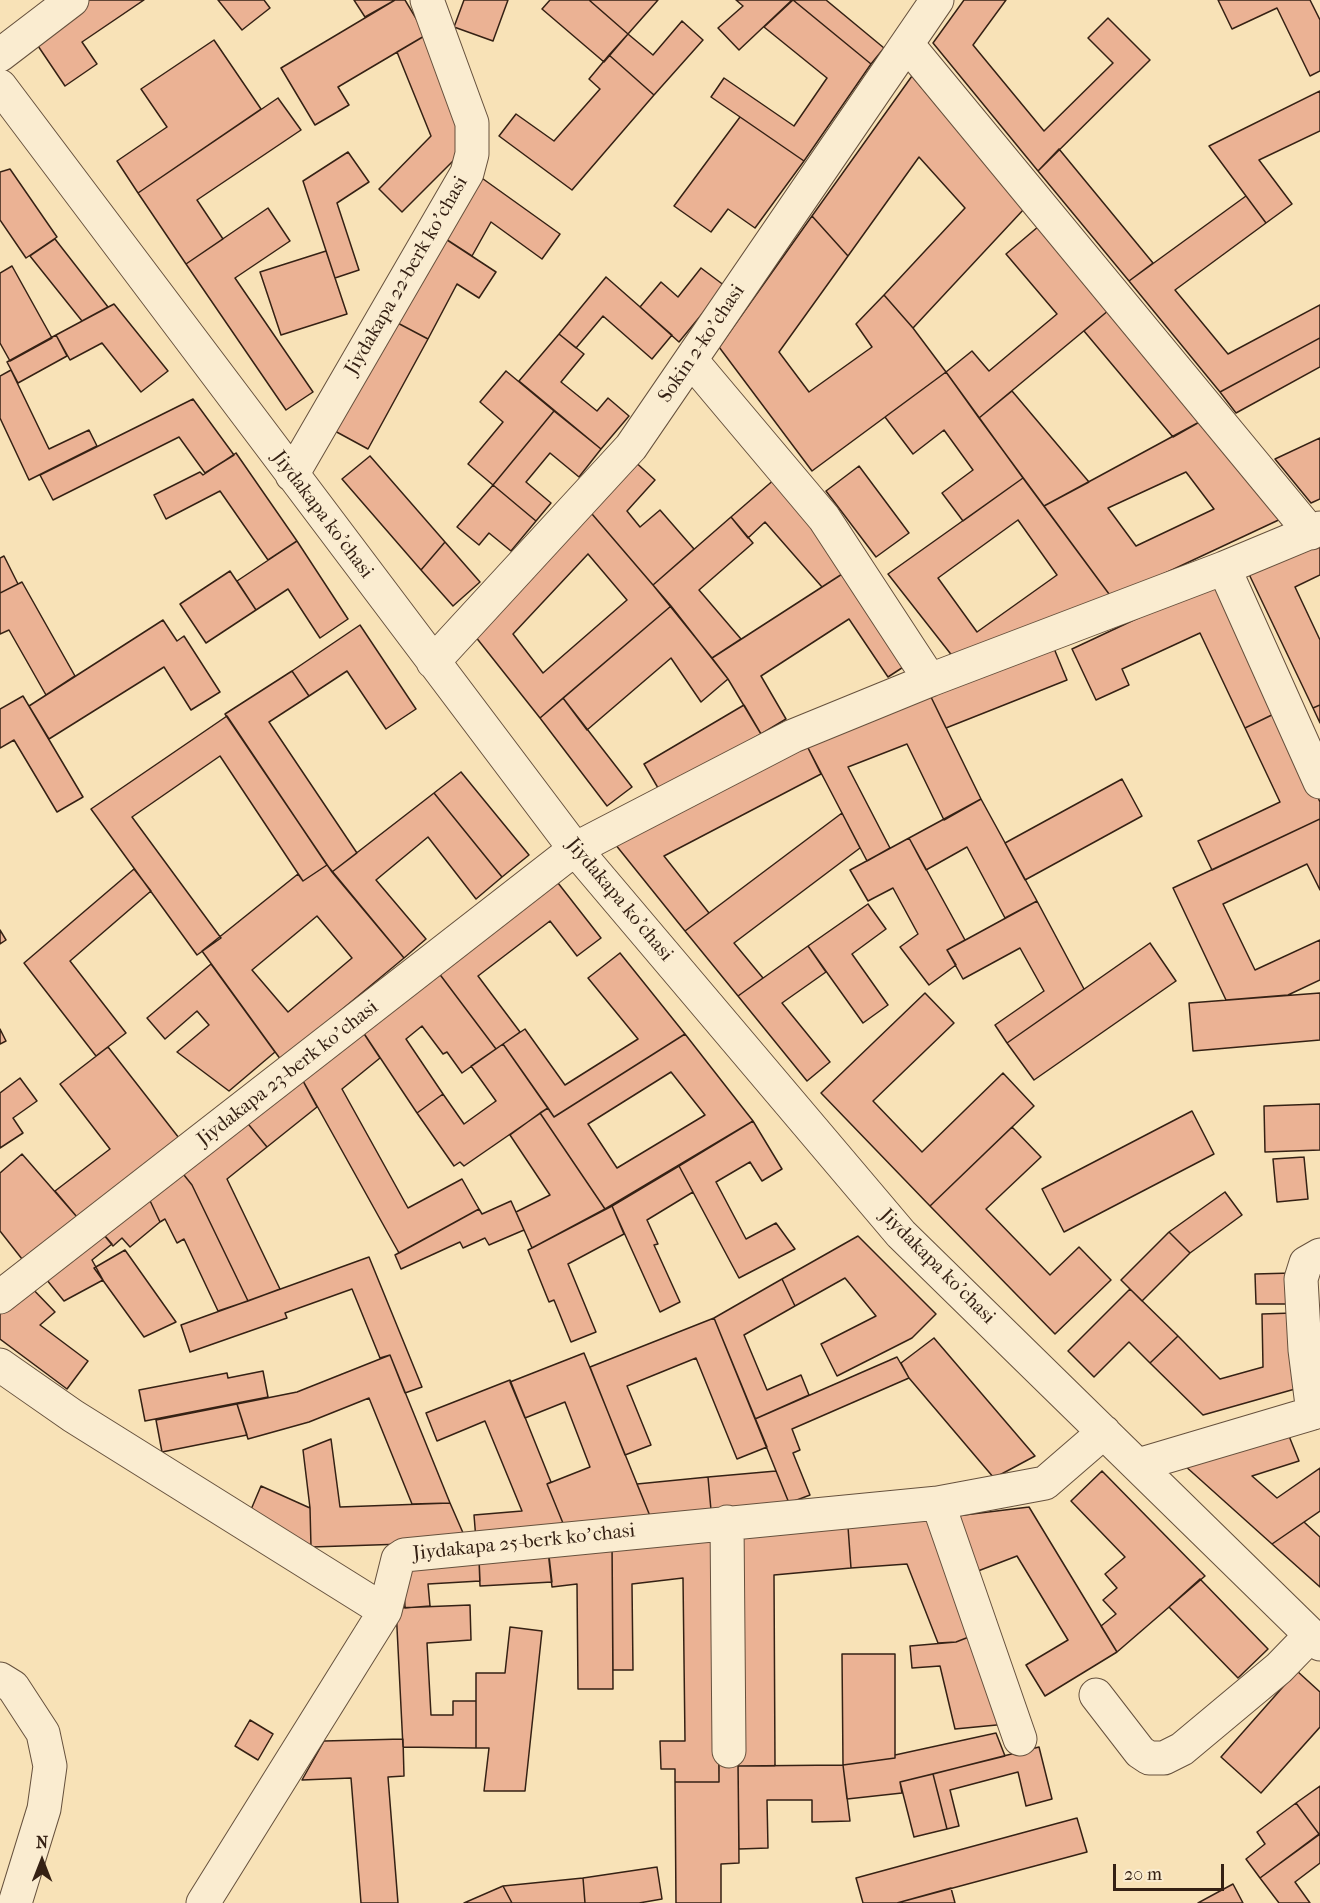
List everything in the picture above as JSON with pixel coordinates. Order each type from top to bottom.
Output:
[{"type":"street","points":[[0,55],[72,0]]},
{"type":"street","name":"Jiydakapa 22-berk koʼchasi","points":[[292,475],[467,173],[472,153],[472,123],[427,0]]},
{"type":"street","name":"Sokin 2-koʼchasi","points":[[433,662],[631,447],[937,0]]},
{"type":"street","points":[[907,44],[1315,530]]},
{"type":"street","name":"Jiydakapa ko'chasi","points":[[0,86],[574,849],[900,1234],[1315,1640]]},
{"type":"street","points":[[691,360],[824,518],[930,681]]},
{"type":"street","name":"Jiydakapa 23-berk koʼchasi","points":[[4,1285],[574,849],[793,736],[1224,568],[1315,530]]},
{"type":"street","points":[[1224,568],[1320,782]]},
{"type":"street","points":[[1138,1465],[1316,1412],[1305,1350],[1301,1279],[1306,1263],[1320,1255]]},
{"type":"street","points":[[0,1365],[73,1416],[385,1611],[203,1903]]},
{"type":"street","name":"Jiydakapa 25-berk koʼchasi","points":[[385,1611],[399,1556],[938,1503],[1045,1483],[1104,1432]]},
{"type":"street","points":[[938,1503],[1020,1739]]},
{"type":"street","points":[[727,1522],[729,1751]]},
{"type":"street","points":[[1096,1695],[1140,1752],[1149,1758],[1164,1758],[1182,1749],[1315,1640]]},
{"type":"street","points":[[0,1679],[13,1687],[43,1733],[50,1766],[44,1809],[15,1903]]},
{"type":"building","points":[[87,0],[144,0],[82,42],[97,64],[65,86],[32,37]]},
{"type":"building","points":[[218,0],[264,0],[270,8],[242,30]]},
{"type":"building","points":[[354,0],[395,0],[365,17]]},
{"type":"building","points":[[395,0],[405,0],[426,35],[338,87],[349,105],[315,125],[281,68]]},
{"type":"building","points":[[464,0],[508,0],[493,41],[454,27]]},
{"type":"building","points":[[550,0],[589,0],[628,34],[604,62],[542,9]]},
{"type":"building","points":[[589,0],[658,0],[628,34]]},
{"type":"building","points":[[736,0],[792,0],[739,50],[718,28],[743,6]]},
{"type":"building","points":[[793,0],[826,0],[884,48],[871,64]]},
{"type":"building","points":[[793,0],[871,64],[804,161],[711,97],[724,78],[794,126],[827,78],[764,27]]},
{"type":"building","points":[[964,0],[1006,0],[973,45],[1044,131],[1113,63],[1088,38],[1108,18],[1150,60],[1038,171],[933,43]]},
{"type":"building","points":[[1218,0],[1310,0],[1320,20],[1320,71],[1310,76],[1277,8],[1232,29]]},
{"type":"building","points":[[682,21],[703,40],[654,95],[609,55],[628,34],[653,55]]},
{"type":"building","points":[[426,35],[464,122],[455,159],[402,212],[379,189],[431,136],[397,52]]},
{"type":"building","points":[[214,40],[261,109],[138,193],[117,161],[167,127],[141,89]]},
{"type":"building","points":[[609,55],[654,95],[572,190],[499,136],[516,114],[554,141],[600,89],[589,79]]},
{"type":"building","points":[[912,76],[1024,209],[913,328],[884,295],[965,208],[919,157],[848,256],[812,216]]},
{"type":"building","points":[[1320,91],[1320,131],[1259,160],[1292,204],[1266,223],[1209,146]]},
{"type":"building","points":[[278,98],[301,130],[197,200],[223,239],[186,264],[138,193]]},
{"type":"building","points":[[740,117],[804,161],[755,228],[728,209],[711,232],[674,206]]},
{"type":"building","points":[[1059,149],[1153,263],[1129,281],[1038,171]]},
{"type":"building","points":[[348,152],[369,182],[337,203],[359,270],[335,278],[303,181]]},
{"type":"building","points":[[10,169],[57,237],[26,258],[0,220],[0,172]]},
{"type":"building","points":[[472,171],[560,234],[542,259],[491,222],[472,256],[438,234]]},
{"type":"building","points":[[1246,196],[1266,223],[1175,290],[1228,354],[1320,305],[1320,338],[1220,392],[1129,281]]},
{"type":"building","points":[[268,208],[290,241],[235,278],[313,392],[286,410],[186,264]]},
{"type":"building","points":[[812,216],[848,256],[779,352],[809,392],[872,347],[856,324],[884,295],[913,328],[946,372],[812,471],[719,347]]},
{"type":"building","points":[[1039,226],[1109,310],[979,418],[946,372],[972,351],[989,371],[1057,314],[1006,254]]},
{"type":"building","points":[[438,234],[496,272],[479,298],[457,284],[428,339],[392,320]]},
{"type":"building","points":[[55,239],[108,307],[82,321],[30,256]]},
{"type":"building","points":[[326,251],[347,314],[281,335],[260,272]]},
{"type":"building","points":[[12,266],[52,338],[10,361],[0,343],[0,273]]},
{"type":"building","points":[[701,268],[725,286],[679,342],[640,307],[661,282],[678,297]]},
{"type":"building","points":[[606,277],[672,335],[652,359],[603,316],[576,348],[559,334]]},
{"type":"building","points":[[114,304],[168,371],[141,392],[102,343],[70,360],[56,335]]},
{"type":"building","points":[[1109,310],[1203,420],[1173,437],[1084,331]]},
{"type":"building","points":[[392,320],[428,339],[368,449],[333,430]]},
{"type":"building","points":[[559,334],[584,354],[561,382],[597,411],[608,398],[629,416],[601,449],[519,381]]},
{"type":"building","points":[[56,335],[67,356],[18,383],[7,362]]},
{"type":"building","points":[[1320,338],[1320,367],[1236,413],[1220,392]]},
{"type":"building","points":[[11,370],[49,449],[89,430],[97,446],[29,480],[0,418],[0,376]]},
{"type":"building","points":[[506,371],[554,411],[493,485],[468,464],[503,422],[480,402]]},
{"type":"building","points":[[946,372],[1023,478],[963,521],[942,493],[973,470],[944,430],[913,454],[885,417]]},
{"type":"building","points":[[1012,391],[1089,482],[1044,506],[979,418]]},
{"type":"building","points":[[193,399],[234,455],[205,473],[179,437],[53,500],[40,475]]},
{"type":"building","points":[[554,411],[601,449],[579,477],[550,453],[526,482],[551,503],[536,521],[493,485]]},
{"type":"building","points":[[1203,420],[1285,517],[1112,598],[1044,506]],"holes":[[[1186,472],[1214,509],[1136,546],[1108,508]]]},
{"type":"building","points":[[1320,438],[1320,499],[1311,503],[1275,459]]},
{"type":"building","points":[[236,453],[297,541],[268,560],[220,491],[166,519],[154,495],[200,472],[203,475]]},
{"type":"building","points":[[370,456],[445,542],[421,570],[342,479]]},
{"type":"building","points":[[631,458],[655,480],[627,511],[640,527],[660,510],[694,549],[653,585],[586,507]]},
{"type":"building","points":[[859,466],[909,533],[876,557],[826,491]]},
{"type":"building","points":[[776,478],[853,567],[822,587],[765,522],[748,538],[731,517]]},
{"type":"building","points":[[1023,478],[1112,598],[957,662],[888,574]],"holes":[[[1018,520],[1057,575],[977,632],[938,578]]]},
{"type":"building","points":[[493,485],[536,521],[511,551],[489,533],[479,545],[457,527]]},
{"type":"building","points":[[586,507],[671,606],[540,718],[471,631]],"holes":[[[588,554],[627,600],[543,673],[513,634]]]},
{"type":"building","points":[[731,517],[753,543],[699,590],[741,639],[712,658],[653,585]]},
{"type":"building","points":[[1320,535],[1320,575],[1295,587],[1320,640],[1320,705],[1313,708],[1247,570]]},
{"type":"building","points":[[297,541],[348,619],[320,638],[288,589],[256,610],[237,581]]},
{"type":"building","points":[[445,542],[480,582],[453,606],[421,570]]},
{"type":"building","points":[[4,556],[18,584],[0,593],[0,558]]},
{"type":"building","points":[[853,567],[914,660],[888,677],[849,619],[761,676],[786,719],[761,734],[728,679],[712,658]]},
{"type":"building","points":[[230,571],[256,610],[206,643],[180,604]]},
{"type":"building","points":[[22,582],[75,676],[46,695],[9,630],[0,634],[0,593]]},
{"type":"building","points":[[1215,582],[1278,712],[1245,728],[1200,633],[1122,669],[1129,685],[1096,700],[1072,649]]},
{"type":"building","points":[[671,606],[728,679],[701,702],[671,658],[587,730],[563,698]]},
{"type":"building","points":[[163,620],[177,641],[184,636],[220,692],[191,710],[164,667],[49,739],[29,706]]},
{"type":"building","points":[[360,625],[416,709],[386,729],[347,671],[309,696],[292,671]]},
{"type":"building","points":[[1053,646],[1067,680],[946,728],[930,695]]},
{"type":"building","points":[[292,671],[309,696],[269,722],[357,853],[332,872],[225,714]]},
{"type":"building","points":[[930,695],[981,799],[944,820],[907,744],[848,767],[890,848],[867,861],[806,744]]},
{"type":"building","points":[[23,696],[83,797],[57,812],[14,740],[0,748],[0,709]]},
{"type":"building","points":[[563,698],[632,787],[607,806],[540,718]]},
{"type":"building","points":[[744,705],[761,734],[661,793],[644,764]]},
{"type":"building","points":[[1320,705],[1320,723],[1313,708]]},
{"type":"building","points":[[1278,712],[1320,802],[1320,819],[1212,870],[1198,841],[1280,802],[1245,728]]},
{"type":"building","points":[[227,716],[327,865],[303,881],[220,756],[132,817],[221,938],[197,955],[91,809]]},
{"type":"building","points":[[806,744],[821,774],[664,856],[709,913],[685,931],[615,844]]},
{"type":"building","points":[[461,772],[529,855],[502,877],[434,793]]},
{"type":"building","points":[[1122,779],[1142,816],[1025,880],[1005,843]]},
{"type":"building","points":[[434,793],[502,877],[476,899],[428,837],[376,880],[426,939],[404,958],[332,872]]},
{"type":"building","points":[[981,799],[1037,901],[1005,918],[967,847],[926,870],[909,838]]},
{"type":"building","points":[[842,813],[860,848],[734,943],[763,978],[738,996],[685,931]]},
{"type":"building","points":[[1320,819],[1320,890],[1307,864],[1223,904],[1255,970],[1320,940],[1320,980],[1288,995],[1226,1000],[1173,888]]},
{"type":"building","points":[[909,838],[965,940],[947,950],[956,965],[929,985],[900,947],[918,934],[893,888],[868,901],[850,870]]},
{"type":"building","points":[[327,865],[404,958],[281,1060],[202,951],[298,874],[303,881]],"holes":[[[317,916],[352,958],[288,1012],[252,970]]]},
{"type":"building","points":[[134,869],[151,891],[70,961],[126,1033],[96,1056],[24,963]]},
{"type":"building","points":[[551,874],[601,938],[577,956],[550,921],[478,976],[520,1032],[496,1049],[432,964]]},
{"type":"building","points":[[1037,901],[1084,989],[1007,1043],[995,1025],[1044,991],[1020,948],[963,979],[947,950]]},
{"type":"building","points":[[868,904],[886,929],[852,954],[888,1005],[863,1023],[808,946]]},
{"type":"building","points":[[0,930],[6,940],[0,944]]},
{"type":"building","points":[[1150,943],[1176,981],[1034,1080],[1007,1043]]},
{"type":"building","points":[[808,946],[826,972],[782,1003],[830,1062],[807,1081],[738,996]]},
{"type":"building","points":[[620,953],[685,1034],[554,1117],[503,1044],[525,1029],[565,1085],[638,1039],[588,978]]},
{"type":"building","points":[[211,964],[275,1052],[229,1091],[177,1052],[209,1025],[197,1011],[165,1039],[147,1018]]},
{"type":"building","points":[[432,964],[496,1049],[462,1073],[447,1052],[443,1054],[422,1026],[406,1039],[443,1094],[417,1113],[357,1023]]},
{"type":"building","points":[[925,993],[954,1023],[873,1101],[922,1152],[1003,1073],[1034,1106],[930,1206],[821,1093]]},
{"type":"building","points":[[1320,993],[1320,1040],[1193,1051],[1189,1003]]},
{"type":"building","points":[[357,1023],[380,1058],[342,1089],[408,1208],[462,1179],[479,1209],[399,1253],[297,1070]]},
{"type":"building","points":[[0,1029],[6,1041],[0,1044]]},
{"type":"building","points":[[685,1034],[753,1121],[605,1209],[540,1113],[548,1108],[554,1117]],"holes":[[[671,1072],[705,1115],[617,1168],[588,1124]]]},
{"type":"building","points":[[503,1044],[548,1108],[464,1166],[460,1162],[454,1166],[417,1113],[443,1094],[464,1124],[496,1101],[471,1066]]},
{"type":"building","points":[[108,1047],[179,1138],[77,1217],[55,1191],[110,1149],[60,1084]]},
{"type":"building","points":[[297,1070],[317,1107],[267,1147],[240,1114]]},
{"type":"building","points":[[20,1078],[37,1101],[13,1118],[23,1133],[0,1148],[0,1093]]},
{"type":"building","points":[[1320,1104],[1320,1150],[1265,1152],[1264,1106]]},
{"type":"building","points":[[1192,1111],[1214,1154],[1064,1232],[1042,1189]]},
{"type":"building","points":[[540,1113],[605,1209],[532,1248],[516,1212],[550,1195],[510,1135]]},
{"type":"building","points":[[240,1114],[267,1147],[227,1179],[280,1289],[248,1301],[192,1185],[176,1165]]},
{"type":"building","points":[[753,1121],[782,1169],[762,1181],[750,1162],[716,1182],[746,1239],[776,1223],[795,1249],[739,1278],[679,1166]]},
{"type":"building","points":[[1012,1127],[1041,1157],[986,1209],[1050,1275],[1079,1247],[1111,1280],[1055,1334],[930,1206]]},
{"type":"building","points":[[22,1154],[77,1217],[22,1259],[0,1231],[0,1173]]},
{"type":"building","points":[[1304,1157],[1308,1199],[1277,1202],[1273,1159]]},
{"type":"building","points":[[176,1165],[192,1185],[248,1301],[218,1311],[184,1239],[177,1243],[165,1219],[160,1222],[145,1190]]},
{"type":"building","points":[[679,1166],[693,1192],[647,1220],[658,1244],[654,1245],[680,1302],[660,1312],[612,1206]]},
{"type":"building","points":[[145,1190],[160,1222],[130,1247],[122,1238],[113,1246],[99,1229]]},
{"type":"building","points":[[1225,1192],[1242,1215],[1190,1253],[1169,1232]]},
{"type":"building","points":[[511,1201],[524,1230],[489,1245],[485,1238],[463,1248],[460,1242],[401,1269],[395,1255],[479,1209],[482,1214]]},
{"type":"building","points":[[612,1206],[624,1234],[568,1264],[596,1332],[571,1342],[554,1300],[549,1302],[528,1250]]},
{"type":"building","points":[[99,1229],[112,1244],[92,1260],[103,1280],[64,1301],[42,1274]]},
{"type":"building","points":[[1169,1232],[1190,1253],[1142,1301],[1121,1280]]},
{"type":"building","points":[[858,1236],[936,1314],[912,1338],[837,1376],[821,1344],[876,1316],[845,1278],[795,1306],[782,1279]]},
{"type":"building","points":[[125,1250],[176,1322],[144,1337],[94,1268]]},
{"type":"building","points":[[369,1257],[422,1387],[405,1393],[390,1355],[380,1358],[352,1289],[285,1313],[287,1318],[190,1352],[181,1325]]},
{"type":"building","points":[[1292,1273],[1293,1304],[1256,1304],[1255,1274]]},
{"type":"building","points":[[782,1279],[795,1306],[744,1335],[767,1390],[801,1375],[809,1395],[755,1419],[714,1318]]},
{"type":"building","points":[[27,1283],[55,1312],[40,1325],[88,1361],[67,1389],[0,1339],[0,1307]]},
{"type":"building","points":[[1130,1289],[1178,1336],[1150,1363],[1129,1342],[1094,1377],[1068,1351]]},
{"type":"building","points":[[1293,1313],[1295,1389],[1203,1415],[1150,1363],[1178,1336],[1220,1379],[1263,1367],[1262,1314]]},
{"type":"building","points":[[714,1318],[767,1447],[737,1459],[696,1358],[627,1386],[651,1445],[625,1455],[590,1367]]},
{"type":"building","points":[[934,1338],[1035,1456],[994,1478],[909,1378],[901,1363]]},
{"type":"building","points":[[584,1353],[650,1516],[567,1533],[547,1484],[590,1467],[565,1402],[525,1418],[510,1382]]},
{"type":"building","points":[[390,1355],[450,1503],[412,1504],[369,1398],[309,1422],[248,1439],[237,1404],[297,1392]]},
{"type":"building","points":[[897,1357],[909,1378],[792,1429],[800,1450],[793,1453],[810,1495],[789,1503],[755,1419]]},
{"type":"building","points":[[263,1371],[268,1397],[145,1421],[139,1390],[227,1373],[228,1378]]},
{"type":"building","points":[[510,1380],[551,1482],[547,1484],[567,1533],[476,1540],[474,1515],[522,1511],[485,1421],[437,1441],[426,1413]]},
{"type":"building","points":[[237,1404],[247,1435],[162,1452],[156,1420]]},
{"type":"building","points":[[1287,1431],[1299,1461],[1252,1476],[1277,1498],[1320,1468],[1320,1511],[1272,1544],[1184,1465]]},
{"type":"building","points":[[331,1439],[340,1507],[450,1503],[467,1542],[311,1547],[310,1508],[303,1450]]},
{"type":"building","points":[[776,1471],[789,1503],[711,1510],[708,1477]]},
{"type":"building","points":[[1102,1471],[1205,1576],[1117,1652],[1101,1626],[1116,1614],[1103,1600],[1117,1588],[1105,1574],[1125,1557],[1071,1501]]},
{"type":"building","points":[[708,1477],[711,1510],[650,1516],[637,1484]]},
{"type":"building","points":[[261,1486],[310,1508],[311,1547],[247,1519]]},
{"type":"building","points":[[1029,1507],[1117,1652],[1045,1696],[1026,1665],[1068,1640],[1017,1556],[978,1571],[956,1516]]},
{"type":"building","points":[[930,1520],[974,1635],[956,1642],[938,1643],[907,1564],[851,1568],[848,1527]]},
{"type":"building","points":[[1304,1522],[1320,1537],[1320,1587],[1272,1544]]},
{"type":"building","points":[[848,1527],[851,1568],[774,1575],[775,1766],[738,1766],[738,1537]]},
{"type":"building","points":[[717,1532],[719,1782],[675,1782],[675,1769],[661,1769],[660,1741],[685,1741],[683,1578],[632,1584],[633,1670],[613,1670],[612,1540]]},
{"type":"building","points":[[612,1543],[613,1689],[578,1689],[577,1584],[552,1587],[548,1551]]},
{"type":"building","points":[[549,1556],[552,1582],[480,1586],[479,1559]]},
{"type":"building","points":[[479,1559],[480,1581],[428,1584],[430,1606],[405,1608],[403,1563]]},
{"type":"building","points":[[1200,1579],[1268,1649],[1238,1678],[1169,1607]]},
{"type":"building","points":[[470,1605],[471,1640],[427,1643],[431,1715],[453,1715],[453,1701],[476,1701],[476,1748],[403,1747],[396,1608]]},
{"type":"building","points":[[510,1627],[542,1631],[525,1791],[484,1791],[489,1748],[476,1748],[476,1673],[505,1673]]},
{"type":"building","points":[[974,1635],[1007,1724],[955,1729],[940,1666],[912,1668],[910,1646],[956,1642]]},
{"type":"building","points":[[842,1654],[895,1654],[895,1758],[843,1765]]},
{"type":"building","points":[[1297,1671],[1320,1692],[1320,1727],[1261,1793],[1221,1757]]},
{"type":"building","points":[[250,1720],[273,1734],[258,1760],[235,1746]]},
{"type":"building","points":[[996,1733],[1005,1756],[900,1782],[902,1793],[847,1799],[843,1765],[895,1758],[895,1755]]},
{"type":"building","points":[[403,1739],[404,1776],[388,1777],[398,1903],[361,1903],[351,1778],[302,1780],[324,1741]]},
{"type":"building","points":[[1039,1747],[1052,1799],[1026,1806],[1018,1772],[950,1790],[959,1826],[947,1829],[933,1774]]},
{"type":"building","points":[[738,1757],[739,1863],[721,1864],[721,1903],[676,1903],[675,1782],[719,1782],[719,1758]]},
{"type":"building","points":[[843,1765],[850,1821],[812,1822],[812,1800],[767,1800],[768,1848],[739,1849],[738,1766]]},
{"type":"building","points":[[933,1774],[947,1829],[914,1837],[900,1782]]},
{"type":"building","points":[[1320,1786],[1320,1834],[1319,1834],[1296,1803]]},
{"type":"building","points":[[1296,1803],[1319,1834],[1260,1878],[1246,1859],[1265,1844],[1257,1832]]},
{"type":"building","points":[[1077,1818],[1087,1852],[897,1903],[863,1903],[856,1878]]},
{"type":"building","points":[[1320,1834],[1320,1863],[1295,1882],[1310,1903],[1279,1903],[1260,1878]]},
{"type":"building","points":[[657,1867],[662,1899],[639,1903],[585,1903],[583,1878]]},
{"type":"building","points":[[583,1878],[585,1903],[512,1903],[503,1886]]},
{"type":"building","points":[[1233,1884],[1243,1903],[1198,1903]]},
{"type":"building","points":[[503,1886],[512,1903],[464,1903]]},
{"type":"building","points":[[951,1888],[955,1903],[897,1903]]}]
